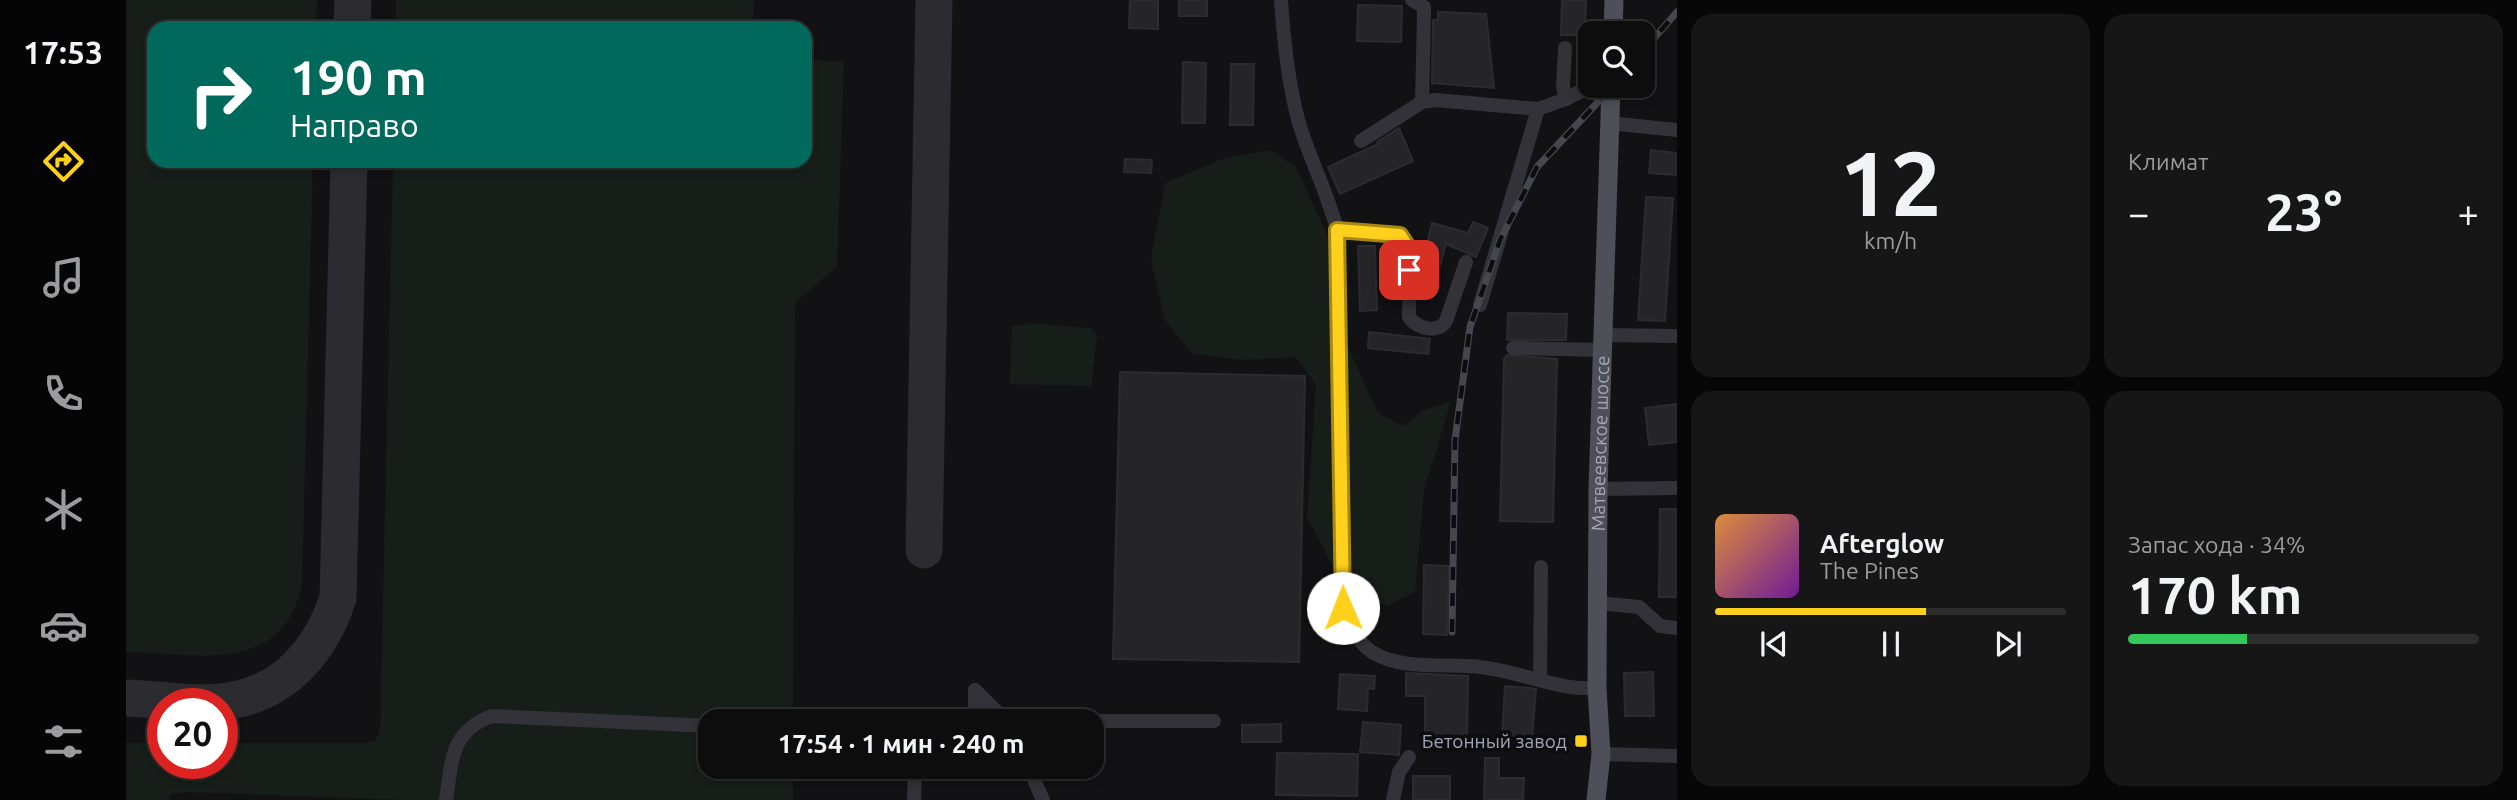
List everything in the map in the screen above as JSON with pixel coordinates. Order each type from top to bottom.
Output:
[{"type":"main road","points":[[1613,21],[1614,0]]},
{"type":"main road","name":"Матвеевское шоссе","points":[[1597,800],[1601,754],[1597,688],[1598,489],[1610,98]]},
{"type":"street","points":[[1281,0],[1286,57],[1299,122],[1331,204],[1337,230],[1343,608],[1353,631],[1370,651],[1392,661],[1488,668],[1580,690],[1597,688]]},
{"type":"street","points":[[1412,0],[1424,7],[1422,102]]},
{"type":"street","points":[[1565,48],[1563,87],[1566,99]]},
{"type":"street","points":[[1361,141],[1422,102],[1436,100],[1538,109],[1578,93]]},
{"type":"street","points":[[1480,305],[1538,109]]},
{"type":"street","points":[[1609,123],[1677,130]]},
{"type":"street","points":[[1337,230],[1400,235],[1406,240],[1410,250],[1409,317],[1414,324],[1435,330],[1442,327],[1446,321],[1466,262]]},
{"type":"street","points":[[1513,348],[1677,336]]},
{"type":"street","points":[[1598,489],[1677,488]]},
{"type":"street","points":[[1540,680],[1541,566]]},
{"type":"street","points":[[1598,603],[1639,607],[1660,626],[1677,628]]},
{"type":"street","points":[[975,709],[975,690],[994,709]]},
{"type":"street","points":[[446,800],[453,752],[459,738],[476,721],[492,716],[698,725]]},
{"type":"street","points":[[1104,722],[1214,721]]},
{"type":"street","points":[[1601,754],[1677,756]]},
{"type":"street","points":[[1393,800],[1399,772],[1409,757]]},
{"type":"street","points":[[914,800],[915,779]]},
{"type":"street","points":[[1034,779],[1043,800]]},
{"type":"shaded area","points":[[126,0],[317,0],[316,21],[147,21],[147,168],[313,168],[302,583],[292,613],[277,634],[257,646],[234,653],[208,655],[126,652]]},
{"type":"shaded area","points":[[396,0],[754,0],[753,21],[396,21]]},
{"type":"shaded area","points":[[812,60],[844,61],[837,267],[795,303],[793,709],[698,709],[698,779],[793,779],[793,800],[405,800],[187,792],[171,794],[169,800],[126,800],[126,743],[147,743],[147,779],[238,779],[238,743],[364,743],[376,740],[380,730],[393,168],[812,168]]},
{"type":"shaded area","points":[[1271,150],[1296,167],[1335,252],[1341,332],[1378,413],[1403,426],[1422,411],[1451,401],[1424,491],[1415,592],[1387,606],[1348,596],[1307,517],[1316,385],[1296,357],[1242,360],[1192,354],[1165,320],[1151,259],[1165,183],[1224,158]]},
{"type":"shaded area","points":[[1029,323],[1091,328],[1097,336],[1091,386],[1010,384],[1012,326]]},
{"type":"building","points":[[1130,0],[1158,0],[1158,29],[1129,28]]},
{"type":"building","points":[[1179,0],[1207,0],[1207,16],[1179,16]]},
{"type":"building","points":[[1562,0],[1586,0],[1585,21],[1578,21],[1578,35],[1561,35]]},
{"type":"building","points":[[1358,5],[1402,6],[1401,42],[1357,41]]},
{"type":"building","points":[[1438,12],[1486,14],[1494,88],[1432,83],[1433,20],[1438,20]]},
{"type":"building","points":[[1183,62],[1206,63],[1205,123],[1182,123]]},
{"type":"building","points":[[1231,64],[1254,64],[1253,125],[1230,125]]},
{"type":"building","points":[[1399,128],[1413,161],[1340,194],[1328,167],[1378,144],[1377,142]]},
{"type":"building","points":[[1651,150],[1677,153],[1677,175],[1649,173]]},
{"type":"building","points":[[1125,159],[1152,160],[1151,173],[1124,172]]},
{"type":"building","points":[[1646,197],[1673,198],[1665,321],[1638,320]]},
{"type":"building","points":[[1473,222],[1488,228],[1476,257],[1446,244],[1436,281],[1419,276],[1432,223],[1468,233]]},
{"type":"building","points":[[1358,246],[1375,246],[1377,310],[1360,311]]},
{"type":"building","points":[[1508,313],[1567,314],[1566,340],[1507,340]]},
{"type":"building","points":[[1369,332],[1430,339],[1428,354],[1368,348]]},
{"type":"building","points":[[1507,355],[1557,359],[1553,522],[1500,521],[1504,359]]},
{"type":"building","points":[[1120,372],[1305,376],[1299,662],[1113,659]]},
{"type":"building","points":[[1677,404],[1677,442],[1649,445],[1645,408]]},
{"type":"building","points":[[1660,509],[1677,509],[1677,597],[1659,597]]},
{"type":"building","points":[[1424,565],[1449,566],[1447,635],[1423,634]]},
{"type":"building","points":[[1653,672],[1654,716],[1625,716],[1624,673]]},
{"type":"building","points":[[1406,673],[1468,676],[1467,741],[1425,741],[1425,696],[1406,696]]},
{"type":"building","points":[[1340,674],[1375,676],[1374,689],[1368,688],[1367,711],[1338,709]]},
{"type":"building","points":[[1505,686],[1536,689],[1532,737],[1502,735]]},
{"type":"building","points":[[1363,722],[1401,725],[1399,755],[1360,752]]},
{"type":"building","points":[[1281,724],[1281,742],[1242,742],[1242,725]]},
{"type":"building","points":[[1277,753],[1358,754],[1357,796],[1276,795]]},
{"type":"building","points":[[1485,758],[1499,758],[1499,778],[1524,778],[1523,800],[1484,800]]},
{"type":"building","points":[[1413,776],[1450,776],[1450,800],[1413,800]]},
{"type":"taxiway","points":[[352,21],[353,0]]},
{"type":"taxiway","points":[[924,550],[934,0]]},
{"type":"taxiway","points":[[126,698],[203,703],[228,701],[267,689],[298,666],[322,635],[331,617],[338,598],[349,168]]},
{"type":"railway","points":[[1655,37],[1677,12]]},
{"type":"railway","points":[[1452,632],[1455,440],[1470,327],[1500,240],[1537,167],[1602,98]]},
{"type":"place","name":"Бетонный завод","points":[[1581,741]]},
{"type":"route","points":[[1343,608],[1337,230],[1400,235],[1406,240],[1410,250],[1409,270]]}]
